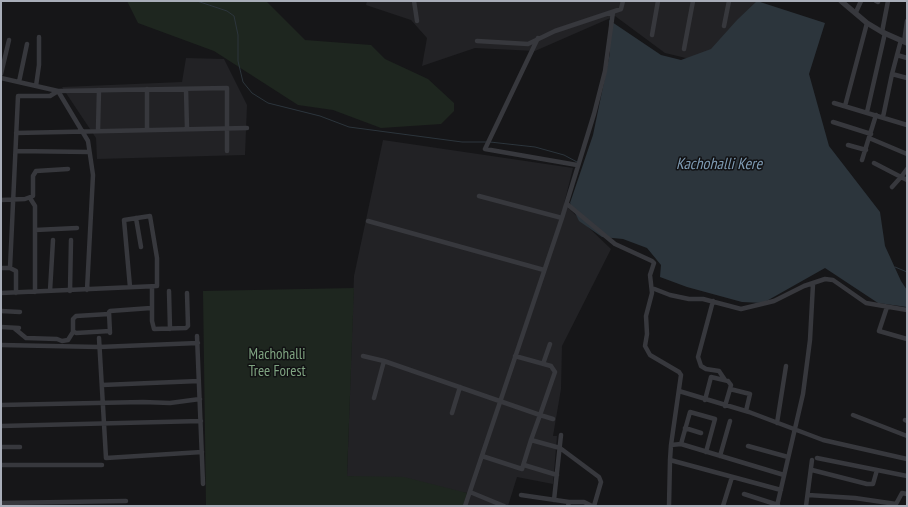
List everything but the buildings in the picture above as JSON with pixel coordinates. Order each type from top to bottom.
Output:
[{"type":"street","points":[[414,1],[417,21]]},
{"type":"street","points":[[477,41],[528,44],[554,31],[621,9],[623,1]]},
{"type":"street","points":[[652,35],[658,1]]},
{"type":"street","points":[[684,49],[693,1]]},
{"type":"street","points":[[724,26],[729,1]]},
{"type":"street","points":[[842,1],[867,23],[884,33],[904,41]]},
{"type":"street","points":[[856,12],[861,1]]},
{"type":"street","points":[[868,112],[884,33],[888,1]]},
{"type":"street","points":[[465,506],[567,204],[578,162],[594,114],[605,71],[613,12]]},
{"type":"street","points":[[883,117],[897,55],[904,41],[907,21]]},
{"type":"street","points":[[845,106],[867,23]]},
{"type":"street","points":[[36,86],[39,65],[39,37]]},
{"type":"street","points":[[538,38],[486,149],[578,162]]},
{"type":"street","points":[[1,74],[9,40]]},
{"type":"street","points":[[19,82],[27,44]]},
{"type":"street","points":[[897,55],[907,58]]},
{"type":"street","points":[[892,74],[907,78]]},
{"type":"street","points":[[1,78],[58,91],[227,88],[227,152]]},
{"type":"street","points":[[146,129],[147,89]]},
{"type":"street","points":[[186,89],[187,129]]},
{"type":"street","points":[[98,130],[99,90]]},
{"type":"street","points":[[58,91],[83,130],[88,141],[94,175],[87,290]]},
{"type":"street","points":[[10,268],[18,96],[50,96],[58,91]]},
{"type":"street","points":[[834,103],[907,125]]},
{"type":"street","points":[[862,160],[876,115]]},
{"type":"street","points":[[833,122],[870,136],[907,154]]},
{"type":"street","points":[[16,133],[83,130],[247,128]]},
{"type":"street","points":[[848,145],[866,150]]},
{"type":"street","points":[[16,151],[89,152]]},
{"type":"street","points":[[874,163],[907,180]]},
{"type":"street","points":[[892,187],[907,168]]},
{"type":"street","points":[[1,200],[30,198],[34,193],[34,172],[68,169]]},
{"type":"street","points":[[479,196],[562,218]]},
{"type":"street","points":[[30,198],[35,206],[35,292]]},
{"type":"street","points":[[567,204],[615,244],[654,263],[650,275],[652,288],[646,316],[647,326],[645,346],[647,352],[655,359],[679,372],[679,391],[671,445],[670,506]]},
{"type":"street","points":[[1,293],[157,286],[156,258],[150,216],[124,220],[130,287]]},
{"type":"street","points":[[136,218],[141,247]]},
{"type":"street","points":[[368,221],[544,270]]},
{"type":"street","points":[[35,230],[77,228]]},
{"type":"street","points":[[50,291],[53,240]]},
{"type":"street","points":[[70,291],[71,240]]},
{"type":"street","points":[[1,268],[10,268],[16,272],[16,293]]},
{"type":"street","points":[[652,288],[682,298],[713,302],[741,309],[774,301],[825,279],[833,280],[866,303],[907,310]]},
{"type":"street","points":[[744,494],[777,506],[801,406],[808,356],[813,284]]},
{"type":"street","points":[[152,287],[152,327],[154,329],[186,328],[188,326],[188,293]]},
{"type":"street","points":[[169,291],[170,329]]},
{"type":"street","points":[[713,302],[698,356],[701,366],[706,369],[719,371],[725,380]]},
{"type":"street","points":[[887,307],[879,332],[907,339]]},
{"type":"street","points":[[1,328],[17,328],[26,338],[57,339],[62,341],[68,340],[73,332],[73,319],[76,316],[109,314],[112,310],[152,308]]},
{"type":"street","points":[[1,311],[20,312]]},
{"type":"street","points":[[73,332],[110,332],[109,314]]},
{"type":"street","points":[[197,336],[203,484]]},
{"type":"street","points":[[99,338],[106,458],[202,452]]},
{"type":"street","points":[[1,345],[99,347],[198,343]]},
{"type":"street","points":[[543,364],[550,344]]},
{"type":"street","points":[[363,356],[384,361],[553,419]]},
{"type":"street","points":[[482,456],[522,469],[555,372],[551,366],[515,356]]},
{"type":"street","points":[[374,398],[384,361]]},
{"type":"street","points":[[777,423],[786,366]]},
{"type":"street","points":[[705,400],[711,377],[725,380],[730,382],[730,389],[725,406]]},
{"type":"street","points":[[102,385],[199,381]]},
{"type":"street","points":[[452,413],[460,387]]},
{"type":"street","points":[[730,389],[750,393],[746,411]]},
{"type":"street","points":[[679,391],[725,406],[746,411],[823,440],[907,459]]},
{"type":"street","points":[[1,405],[143,402],[170,403],[200,399]]},
{"type":"street","points":[[681,444],[690,412],[715,419],[706,452]]},
{"type":"street","points":[[853,415],[907,436]]},
{"type":"street","points":[[1,426],[201,421]]},
{"type":"street","points":[[720,456],[730,422]]},
{"type":"street","points":[[685,428],[701,433]]},
{"type":"street","points":[[554,500],[561,436]]},
{"type":"street","points":[[521,495],[554,500],[568,504],[584,502],[593,506],[601,482],[599,477],[560,448],[531,440]]},
{"type":"street","points":[[671,445],[681,444],[784,475]]},
{"type":"street","points":[[748,446],[788,457]]},
{"type":"street","points":[[1,447],[20,447]]},
{"type":"street","points":[[806,506],[815,459],[907,476]]},
{"type":"street","points":[[670,460],[781,490]]},
{"type":"street","points":[[1,465],[102,465]]},
{"type":"street","points":[[524,465],[557,475]]},
{"type":"street","points":[[812,470],[867,484],[873,484],[877,470]]},
{"type":"street","points":[[723,506],[732,477]]},
{"type":"street","points":[[470,492],[504,506]]},
{"type":"street","points":[[808,495],[896,504],[902,493],[907,494]]},
{"type":"street","points":[[1,503],[126,501]]},
{"type":"shaded area","points":[[367,1],[762,1],[718,48],[690,59],[665,53],[615,16],[535,51],[475,48],[422,66],[427,38],[411,20],[366,5]]},
{"type":"shaded area","points":[[186,58],[224,59],[247,105],[245,155],[97,159],[96,138],[62,87],[182,82]]},
{"type":"shaded area","points":[[383,140],[573,168],[564,204],[611,249],[562,346],[561,389],[553,436],[557,436],[553,484],[517,477],[508,506],[463,506],[467,493],[347,476],[354,276]]},
{"type":"green space","points":[[127,1],[266,1],[305,40],[371,45],[385,59],[428,79],[454,103],[454,111],[441,124],[381,128],[333,110],[298,105],[214,51],[138,23]]},
{"type":"green space","name":"Machohalli Tree Forest","points":[[354,288],[347,476],[404,477],[467,493],[463,506],[206,506],[203,291]]},
{"type":"water","name":"Kachohalli Kere","points":[[757,1],[825,23],[809,74],[829,146],[880,212],[885,246],[901,281],[907,290],[907,307],[878,303],[825,268],[763,303],[742,302],[687,287],[660,277],[661,265],[647,248],[623,239],[602,237],[579,221],[570,203],[593,135],[610,53],[609,20],[661,55],[681,60],[711,49],[737,20]]},
{"type":"waterway","points":[[197,1],[227,11],[234,16],[238,35],[238,61],[243,82],[252,93],[268,103],[320,116],[349,127],[462,142],[486,142]]},
{"type":"waterway","points":[[490,142],[535,147],[564,155],[577,162]]},
{"type":"waterway","points":[[895,267],[907,272]]}]
